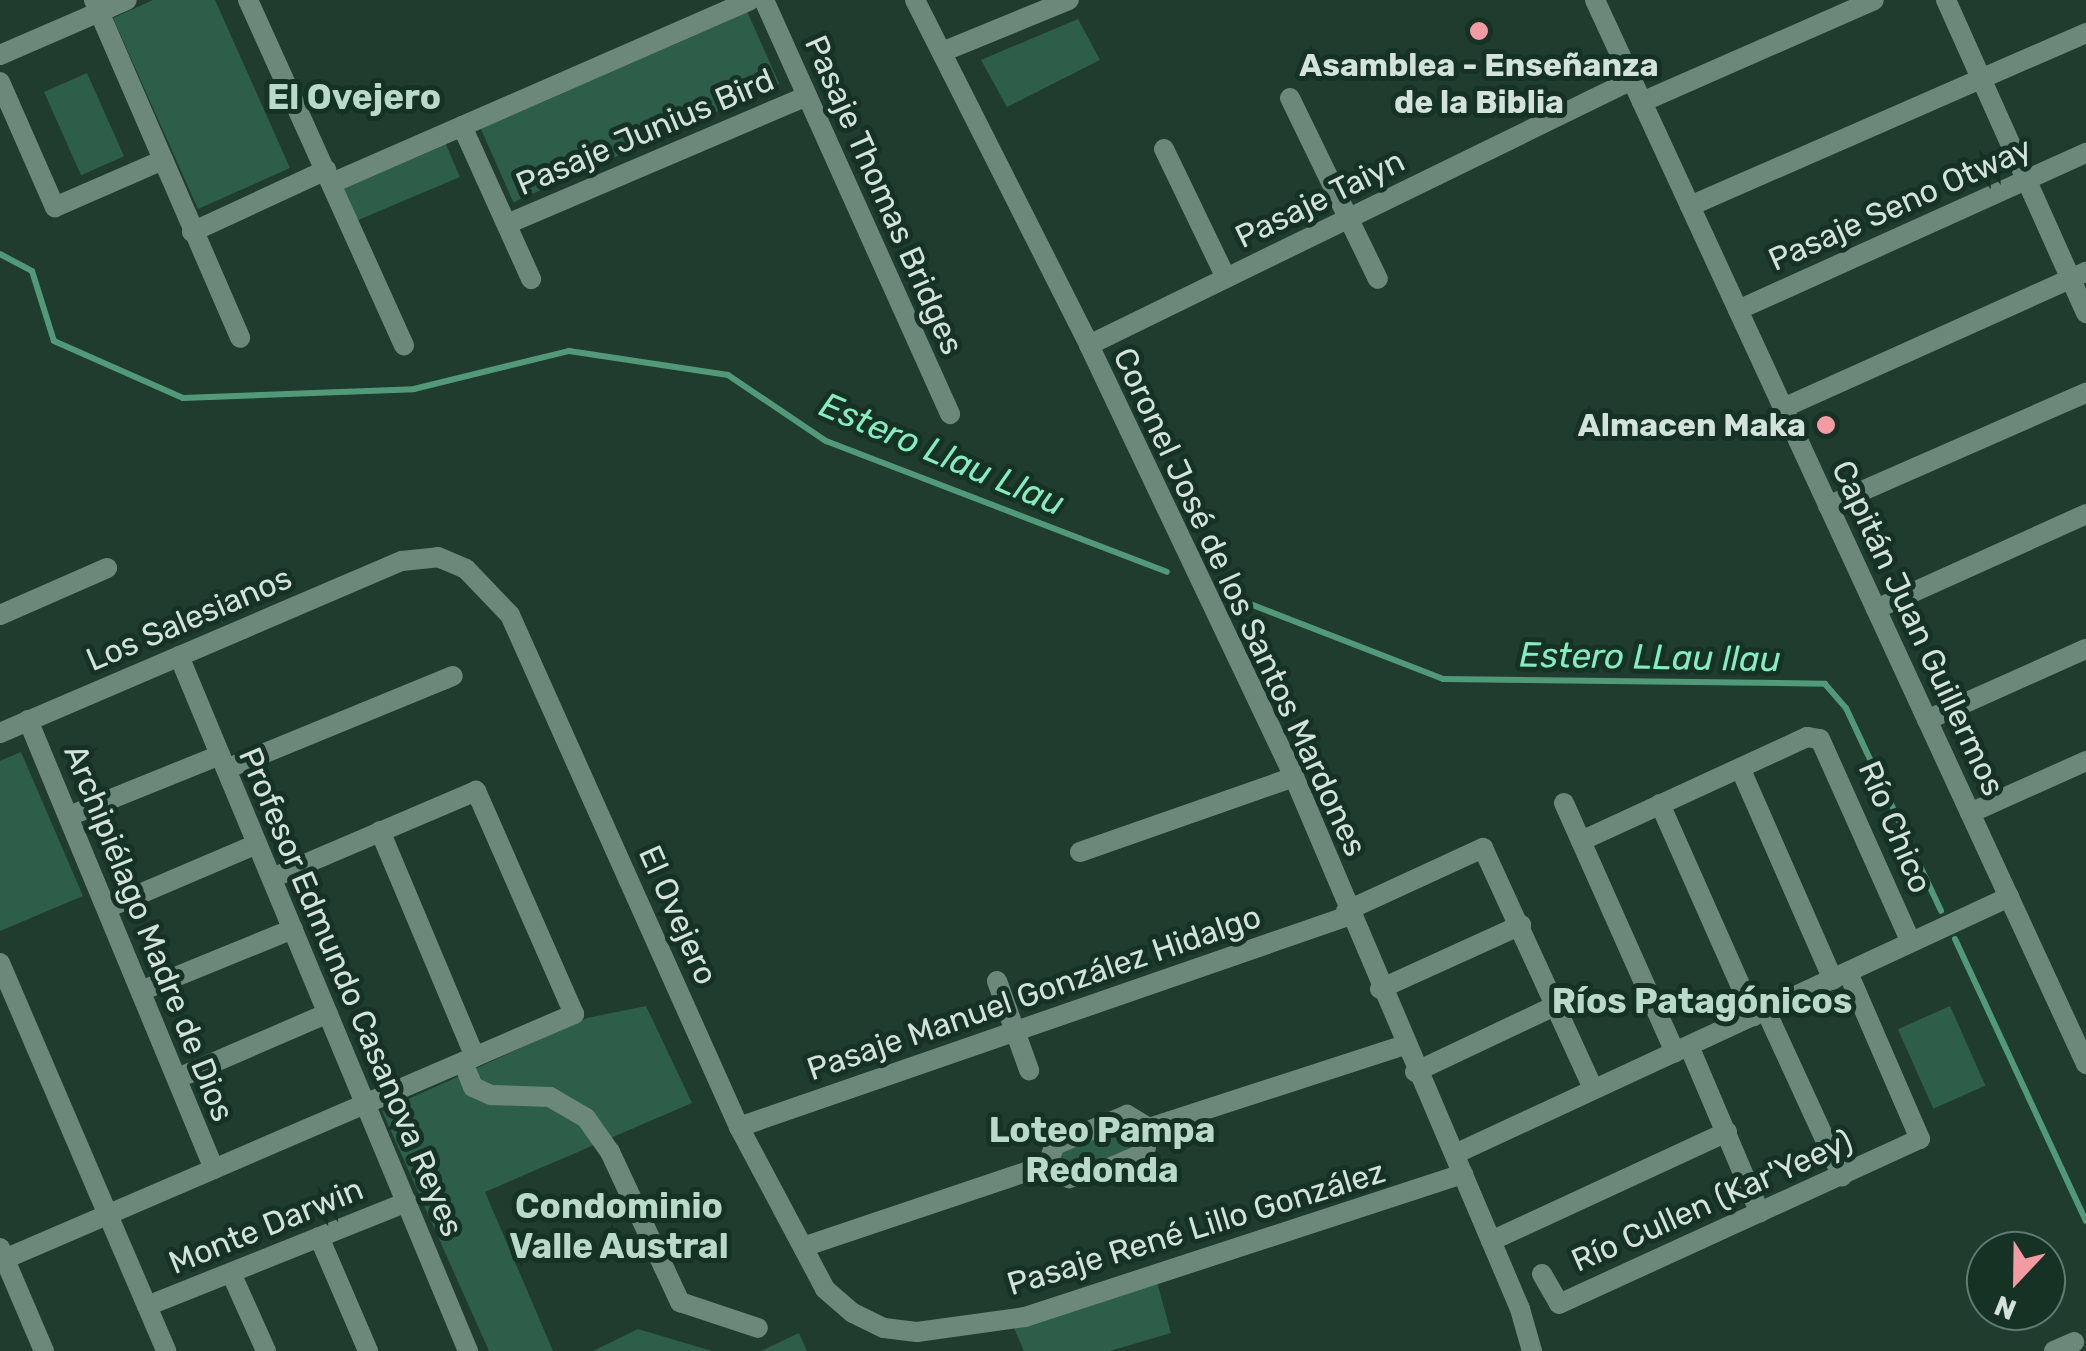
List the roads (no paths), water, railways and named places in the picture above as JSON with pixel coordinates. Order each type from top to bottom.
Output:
[{"type":"street","points":[[0,55],[96,6],[127,0]]},
{"type":"street","points":[[248,0],[404,345]]},
{"type":"street","points":[[192,232],[462,126],[750,0]]},
{"type":"street","name":"Pasaje Thomas Bridges","points":[[764,0],[950,414]]},
{"type":"street","name":"Coronel José de los Santos Mardones","points":[[916,0],[1089,345],[1294,777],[1347,913],[1491,1241],[1532,1351]]},
{"type":"street","points":[[942,52],[1045,4],[1070,0]]},
{"type":"street","name":"Capitán Juan Guillermos","points":[[1595,0],[2009,898],[2079,1027],[2086,1064]]},
{"type":"street","points":[[1642,102],[1874,0]]},
{"type":"street","points":[[1946,0],[2026,180],[2078,275],[2086,313]]},
{"type":"street","points":[[96,6],[240,338]]},
{"type":"street","points":[[1690,206],[2086,33]]},
{"type":"street","name":"Pasaje Taiyn","points":[[1089,345],[1632,80]]},
{"type":"street","points":[[0,82],[55,207],[163,160]]},
{"type":"street","name":"Pasaje Junius Bird","points":[[507,224],[807,96]]},
{"type":"street","points":[[1290,98],[1378,278]]},
{"type":"street","points":[[462,126],[532,279]]},
{"type":"street","points":[[1164,149],[1226,278]]},
{"type":"street","name":"Pasaje Seno Otway","points":[[1738,310],[2086,153]]},
{"type":"street","points":[[1783,408],[2078,275]]},
{"type":"street","points":[[1828,506],[2086,393]]},
{"type":"street","points":[[1876,608],[2086,514]]},
{"type":"street","name":"El Ovejero","points":[[402,561],[438,558],[466,570],[510,615],[740,1127],[825,1289],[853,1314],[884,1328]]},
{"type":"street","name":"Los Salesianos","points":[[1,730],[402,561]]},
{"type":"street","points":[[0,614],[107,568]]},
{"type":"street","points":[[1927,720],[2086,649]]},
{"type":"street","name":"Profesor Edmundo Casanova Reyes","points":[[179,656],[468,1351]]},
{"type":"street","points":[[69,816],[454,676]]},
{"type":"street","name":"Archipiélago Madre de Dios","points":[[28,720],[214,1170]]},
{"type":"street","name":"Río Chico","points":[[1742,770],[1807,737],[1820,739],[1911,942]]},
{"type":"street","points":[[1970,813],[2086,761]]},
{"type":"street","points":[[1581,840],[1742,770],[1840,976]]},
{"type":"street","points":[[1080,852],[1294,777]]},
{"type":"street","points":[[44,1351],[2,1256],[108,1215],[574,1014],[476,790],[272,878]]},
{"type":"street","points":[[1564,803],[1682,1049],[1727,1132],[1760,1214]]},
{"type":"street","points":[[1660,804],[1842,1176]]},
{"type":"street","points":[[380,832],[468,1060],[473,1087],[492,1095],[550,1097],[586,1118],[610,1152],[680,1302],[758,1328]]},
{"type":"street","points":[[107,908],[257,844]]},
{"type":"street","name":"Pasaje Manuel González Hidalgo","points":[[740,1127],[1347,913],[1482,848],[1520,926]]},
{"type":"street","points":[[1454,1154],[2009,898]]},
{"type":"street","points":[[1380,989],[1520,926],[1593,1088]]},
{"type":"street","points":[[142,991],[292,929]]},
{"type":"street","points":[[0,963],[166,1351]]},
{"type":"street","name":"Río Cullen (Kar'Yeey)","points":[[1542,1274],[1559,1304],[1920,1138],[1840,976]]},
{"type":"street","points":[[997,981],[1030,1070]]},
{"type":"street","points":[[1415,1072],[1556,1006]]},
{"type":"street","points":[[178,1078],[328,1013]]},
{"type":"street","points":[[804,1247],[1048,1165],[1056,1145],[1127,1115],[1149,1128],[1404,1045]]},
{"type":"street","points":[[1048,1165],[1069,1178],[1110,1168],[1146,1153],[1149,1128]]},
{"type":"street","points":[[1491,1241],[1727,1132]]},
{"type":"street","name":"Pasaje René Lillo González","points":[[884,1328],[917,1332],[1025,1317],[1463,1174]]},
{"type":"street","name":"Monte Darwin","points":[[147,1306],[406,1202]]},
{"type":"street","points":[[319,1237],[368,1351]]},
{"type":"street","points":[[232,1273],[266,1351]]},
{"type":"waterway","name":"Estero Llau Llau","points":[[0,254],[32,271],[54,341],[183,398],[414,389],[569,351],[728,375],[826,441],[1167,572]]},
{"type":"waterway","name":"Estero LLau llau","points":[[1232,597],[1443,679],[1825,684],[1846,708],[1941,911]]},
{"type":"waterway","name":"Estero LLau llau","points":[[1955,939],[2086,1221]]},
{"type":"place","name":"Asamblea - Enseñanza de la Biblia","points":[[1479,31]]},
{"type":"place","name":"Almacen Maka","points":[[1826,425]]},
{"type":"district","name":"El Ovejero","points":[[354,97]]},
{"type":"district","name":"Ríos Patagónicos","points":[[1702,1001]]},
{"type":"district","name":"Loteo Pampa Redonda","points":[[1102,1150]]},
{"type":"district","name":"Condominio Valle Austral","points":[[619,1226]]}]
